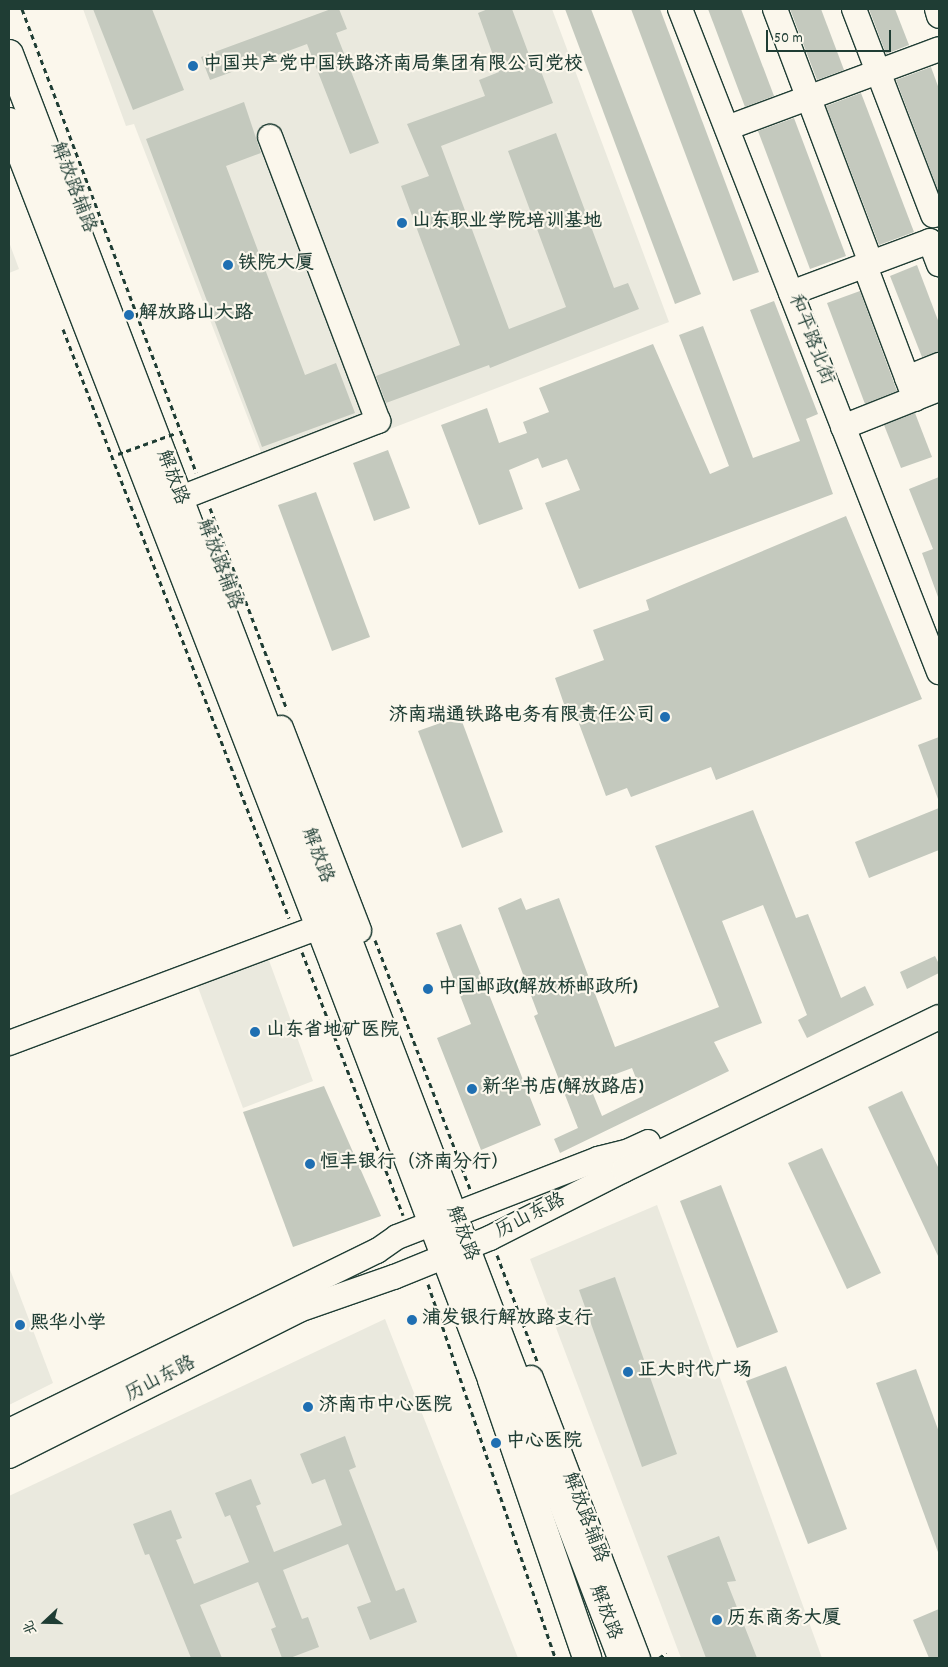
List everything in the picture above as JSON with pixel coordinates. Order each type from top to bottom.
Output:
[{"type":"main road","name":"解放路","points":[[9,54],[27,85],[349,949],[443,1219],[456,1253],[512,1376],[622,1658]]},
{"type":"main road","name":"解放路","points":[[9,122],[349,949]]},
{"type":"main road","points":[[310,937],[349,949]]},
{"type":"main road","name":"解放路","points":[[512,1376],[587,1658]]},
{"type":"main road","points":[[496,1432],[512,1376]]},
{"type":"street","name":"和平路北街","points":[[680,9],[939,672]]},
{"type":"street","points":[[775,9],[809,97],[911,388]]},
{"type":"street","points":[[854,9],[933,215]]},
{"type":"street","points":[[936,9],[939,16]]},
{"type":"street","points":[[727,128],[939,49]]},
{"type":"street","name":"解放路辅路","points":[[27,85],[191,494],[349,949]]},
{"type":"street","points":[[191,494],[378,421],[270,137]]},
{"type":"street","points":[[9,1043],[310,937],[10,155]]},
{"type":"street","points":[[791,293],[930,241],[939,264]]},
{"type":"street","points":[[843,426],[911,388],[939,365]]},
{"type":"street","points":[[911,388],[939,389]]},
{"type":"street","name":"历山东路","points":[[9,1431],[377,1251],[396,1237],[598,1159],[629,1151],[939,999]]},
{"type":"street","name":"历山东路","points":[[9,1456],[299,1310],[456,1253],[939,1017]]},
{"type":"street","name":"解放路辅路","points":[[512,1376],[648,1657]]},
{"type":"street","points":[[496,1432],[581,1658]]},
{"type":"path","points":[[118,454],[176,433]]},
{"type":"path","points":[[648,1657],[666,1653]]},
{"type":"shaded area","name":"山东职业学院培训基地","points":[[83,9],[552,9],[669,322],[270,475],[134,124],[126,126]]},
{"type":"shaded area","points":[[9,242],[19,269],[9,273]]},
{"type":"shaded area","name":"山东省地矿医院","points":[[267,955],[313,1081],[243,1108],[196,982]]},
{"type":"shaded area","points":[[657,1205],[822,1658],[681,1658],[530,1259]]},
{"type":"shaded area","name":"熙华小学","points":[[9,1267],[53,1383],[9,1405]]},
{"type":"shaded area","name":"济南市中心医院","points":[[385,1319],[518,1658],[9,1658],[9,1496]]},
{"type":"building","points":[[93,9],[152,9],[184,90],[133,110]]},
{"type":"building","points":[[331,9],[339,9],[347,29],[336,33],[379,143],[350,154],[307,44],[210,80],[201,57]]},
{"type":"building","points":[[488,9],[512,9],[531,60],[536,58],[553,103],[441,146],[509,329],[566,307],[508,151],[556,133],[614,288],[628,283],[639,309],[490,368],[489,365],[386,403],[376,376],[460,345],[401,186],[429,176],[407,124],[485,96],[479,80],[499,72],[478,13]]},
{"type":"building","points":[[565,9],[591,9],[701,294],[675,304]]},
{"type":"building","points":[[631,9],[660,9],[759,272],[733,281]]},
{"type":"building","points":[[708,9],[741,9],[774,96],[745,107]]},
{"type":"building","points":[[790,9],[821,9],[844,70],[817,80]]},
{"type":"building","points":[[869,9],[895,9],[909,45],[886,54]]},
{"type":"building","points":[[931,67],[939,89],[939,193],[896,80]]},
{"type":"building","points":[[861,93],[914,232],[879,245],[826,106]]},
{"type":"building","name":"铁院大厦","points":[[244,102],[261,153],[226,166],[305,375],[336,363],[355,413],[262,447],[146,139]]},
{"type":"building","points":[[794,118],[846,256],[810,269],[758,131]]},
{"type":"building","points":[[917,265],[939,323],[939,352],[922,357],[890,276]]},
{"type":"building","points":[[860,291],[897,391],[865,404],[827,303]]},
{"type":"building","points":[[774,301],[818,414],[806,419],[833,494],[579,589],[545,503],[580,490],[567,459],[542,468],[538,458],[509,470],[523,509],[479,525],[441,425],[487,408],[499,443],[527,433],[523,422],[549,412],[539,388],[653,344],[710,474],[729,466],[679,335],[703,326],[753,458],[800,441],[750,310]]},
{"type":"building","points":[[915,413],[932,457],[901,468],[884,425]]},
{"type":"building","points":[[388,450],[410,508],[374,521],[353,463]]},
{"type":"building","points":[[939,477],[938,597],[922,553],[933,549],[909,489]]},
{"type":"building","points":[[316,492],[370,637],[332,651],[278,505]]},
{"type":"building","points":[[846,516],[922,699],[716,780],[711,767],[631,797],[627,788],[606,796],[572,705],[565,707],[555,678],[604,660],[593,630],[649,610],[646,600]]},
{"type":"building","points":[[460,716],[503,832],[462,848],[418,731]]},
{"type":"building","points":[[939,737],[939,798],[938,799],[918,745]]},
{"type":"building","points":[[939,808],[939,850],[869,878],[855,842]]},
{"type":"building","points":[[753,810],[796,918],[808,914],[841,998],[865,986],[874,1005],[807,1038],[798,1020],[807,1015],[763,905],[722,921],[762,1023],[714,1042],[729,1071],[560,1153],[554,1139],[578,1128],[534,1016],[538,1014],[498,908],[521,898],[526,910],[559,898],[615,1047],[719,1007],[655,846]],"holes":[[[632,1068],[643,1096],[602,1116],[589,1084]]]},
{"type":"building","points":[[461,924],[541,1125],[481,1150],[437,1038],[471,1024],[436,933]]},
{"type":"building","points":[[935,956],[939,964],[939,973],[907,989],[900,972]]},
{"type":"building","name":"恒丰银行（济南分行）","points":[[324,1086],[381,1216],[293,1247],[243,1112]]},
{"type":"building","points":[[902,1091],[939,1169],[939,1258],[868,1107]]},
{"type":"building","points":[[822,1148],[881,1273],[847,1289],[788,1163]]},
{"type":"building","points":[[721,1185],[778,1332],[737,1348],[680,1201]]},
{"type":"building","name":"正大时代广场","points":[[615,1277],[677,1454],[642,1467],[579,1290]]},
{"type":"building","points":[[786,1366],[847,1529],[808,1544],[746,1381]]},
{"type":"building","points":[[916,1369],[939,1432],[938,1552],[876,1383]]},
{"type":"building","points":[[345,1436],[356,1467],[349,1470],[396,1591],[404,1588],[417,1622],[370,1640],[357,1607],[371,1602],[348,1544],[283,1570],[302,1619],[308,1617],[319,1647],[290,1658],[282,1658],[271,1629],[276,1627],[258,1582],[200,1605],[222,1658],[191,1658],[149,1554],[145,1555],[133,1524],[171,1510],[182,1538],[176,1540],[194,1584],[249,1562],[230,1515],[225,1517],[215,1493],[251,1479],[261,1504],[256,1506],[274,1552],[342,1525],[325,1479],[312,1484],[300,1454]]},
{"type":"building","name":"历东商务大厦","points":[[719,1536],[736,1581],[727,1582],[757,1658],[706,1658],[667,1556]]},
{"type":"building","points":[[939,1609],[939,1658],[929,1658],[913,1620]]},
{"type":"place","name":"中国共产党中国铁路济南局集团有限公司党校","points":[[193,66]]},
{"type":"place","name":"山东职业学院培训基地","points":[[402,223]]},
{"type":"place","name":"铁院大厦","points":[[228,265]]},
{"type":"place","name":"解放路山大路","points":[[129,315]]},
{"type":"place","name":"济南瑞通铁路电务有限责任公司","points":[[665,717]]},
{"type":"place","name":"中国邮政(解放桥邮政所)","points":[[428,989]]},
{"type":"place","name":"山东省地矿医院","points":[[255,1032]]},
{"type":"place","name":"新华书店(解放路店)","points":[[472,1089]]},
{"type":"place","name":"恒丰银行（济南分行）","points":[[310,1164]]},
{"type":"place","name":"浦发银行解放路支行","points":[[412,1320]]},
{"type":"place","name":"熙华小学","points":[[20,1325]]},
{"type":"place","name":"正大时代广场","points":[[628,1372]]},
{"type":"place","name":"济南市中心医院","points":[[308,1407]]},
{"type":"place","name":"中心医院","points":[[496,1443]]},
{"type":"place","name":"历东商务大厦","points":[[717,1620]]}]
